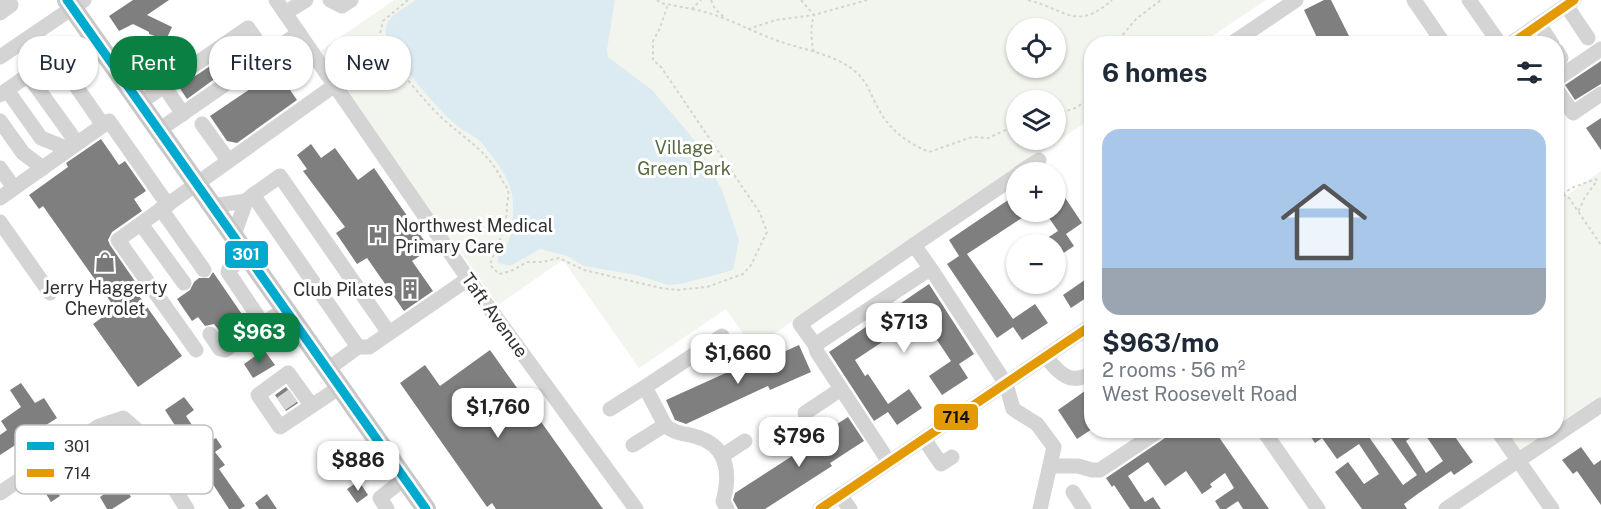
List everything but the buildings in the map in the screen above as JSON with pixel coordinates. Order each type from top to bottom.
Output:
[{"type":"main road","points":[[75,3],[140,103],[405,478],[421,507]]},
{"type":"street","points":[[0,13],[11,5],[7,0]]},
{"type":"street","name":"Taft Avenue","points":[[276,0],[325,71]]},
{"type":"street","points":[[285,13],[306,0]]},
{"type":"street","points":[[330,0],[342,6],[351,0]]},
{"type":"street","points":[[1243,36],[1296,0]]},
{"type":"street","points":[[1414,0],[1439,36]]},
{"type":"street","points":[[1470,0],[1495,36]]},
{"type":"street","points":[[0,57],[75,3]]},
{"type":"street","points":[[1522,36],[1570,3],[1588,38]]},
{"type":"street","points":[[1539,24],[1547,36]]},
{"type":"street","points":[[236,36],[248,28],[254,36]]},
{"type":"street","points":[[295,36],[299,33]]},
{"type":"street","points":[[1564,74],[1601,49]]},
{"type":"street","points":[[18,82],[4,92],[41,138],[73,146]]},
{"type":"street","points":[[38,90],[73,146]]},
{"type":"street","points":[[79,90],[103,125]]},
{"type":"street","points":[[140,103],[158,90]]},
{"type":"street","points":[[167,90],[183,114]]},
{"type":"street","points":[[159,130],[217,90]]},
{"type":"street","points":[[196,350],[118,240],[328,90]]},
{"type":"street","name":"Taft Avenue","points":[[338,90],[468,279],[636,509]]},
{"type":"street","points":[[1564,100],[1573,113],[1601,94]]},
{"type":"street","points":[[0,121],[23,153],[43,168]]},
{"type":"street","points":[[0,198],[109,121],[204,270]]},
{"type":"street","points":[[202,124],[228,160]]},
{"type":"street","points":[[0,168],[14,188]]},
{"type":"street","points":[[212,206],[249,198],[280,176],[388,333]]},
{"type":"street","points":[[890,462],[800,324],[1006,183]]},
{"type":"street","points":[[234,236],[249,198]]},
{"type":"street","points":[[249,198],[358,346]]},
{"type":"street","points":[[0,222],[50,293]]},
{"type":"street","points":[[141,224],[184,283]]},
{"type":"street","points":[[914,245],[1006,384],[1013,409],[1037,424],[1054,447],[1040,509]]},
{"type":"street","points":[[248,256],[228,272],[263,324]]},
{"type":"street","points":[[815,345],[924,272],[933,272]]},
{"type":"street","points":[[328,369],[358,346],[369,347],[468,279]]},
{"type":"street","points":[[210,334],[220,349],[225,350],[285,309]]},
{"type":"street","points":[[822,509],[1084,331]]},
{"type":"street","points":[[610,409],[722,336]]},
{"type":"street","points":[[1046,357],[1057,371],[1065,376],[1077,379],[1084,376]]},
{"type":"street","points":[[312,406],[298,392],[288,373],[258,394],[276,408],[280,427],[312,406],[340,387]]},
{"type":"street","points":[[645,387],[665,425],[672,431],[702,438],[714,446],[722,456],[727,470],[723,501],[727,509]]},
{"type":"street","points":[[805,413],[841,389]]},
{"type":"street","points":[[1564,430],[1601,405]]},
{"type":"street","points":[[102,425],[123,418],[131,425]]},
{"type":"street","points":[[633,445],[665,425]]},
{"type":"street","points":[[1050,466],[1078,466],[1100,470],[1148,438]]},
{"type":"street","points":[[1269,438],[1318,509]]},
{"type":"street","points":[[1503,438],[1552,509]]},
{"type":"street","points":[[1446,509],[1551,438]]},
{"type":"street","points":[[924,439],[942,464],[952,457]]},
{"type":"street","points":[[722,456],[745,441]]},
{"type":"street","points":[[387,509],[380,498],[405,478]]},
{"type":"street","points":[[0,493],[15,483]]},
{"type":"street","points":[[1072,492],[1084,509]]},
{"type":"street","points":[[178,494],[187,509]]},
{"type":"street","points":[[840,495],[850,509]]},
{"type":"path","points":[[408,0],[383,21],[379,38],[388,54],[429,104],[485,155],[508,190],[503,237],[490,265],[499,274],[511,271],[527,262],[542,262],[559,258],[584,270],[677,290],[706,287],[743,274],[751,265],[767,232],[760,213],[661,67],[653,60],[653,41],[668,3]]},
{"type":"path","points":[[657,0],[661,3],[711,12],[748,29],[842,61],[869,87],[877,106],[891,128],[907,142],[929,152],[972,137],[988,138],[1006,130]]},
{"type":"path","points":[[692,9],[701,0]]},
{"type":"path","points":[[711,0],[715,9],[726,19]]},
{"type":"path","points":[[801,0],[814,15],[811,39],[814,53]]},
{"type":"path","points":[[748,29],[776,20],[814,15],[867,0]]},
{"type":"path","points":[[1028,0],[1076,18],[1102,9],[1112,0]]},
{"type":"path","points":[[1122,36],[1136,19],[1161,0]]},
{"type":"path","points":[[1066,111],[1084,103]]},
{"type":"path","points":[[1564,193],[1596,179],[1597,181],[1578,212]]},
{"type":"path","points":[[1564,195],[1569,198],[1601,245]]},
{"type":"green space","name":"Village Green Park","points":[[394,0],[1266,0],[1212,36],[1084,36],[1084,123],[1066,136],[1066,90],[1006,90],[1006,150],[1045,150],[1027,162],[1006,162],[1006,176],[753,348],[726,309],[639,368],[563,260],[498,305],[456,245],[450,249],[337,90],[411,90],[411,36],[342,36]]},
{"type":"green space","name":"Village Green Park","points":[[325,48],[325,73],[313,56]]},
{"type":"green space","points":[[1601,171],[1601,398],[1564,423],[1564,197]]},
{"type":"green space","points":[[1508,438],[1543,438],[1519,454]]},
{"type":"shaded area","points":[[416,0],[615,0],[607,50],[608,57],[652,90],[696,142],[722,190],[739,240],[733,270],[681,284],[668,285],[636,275],[584,266],[567,256],[540,249],[510,266],[498,263],[498,255],[509,241],[512,223],[513,205],[508,181],[500,166],[482,143],[454,123],[411,76],[411,36],[387,36],[388,23]]},
{"type":"tunnel","points":[[281,404],[295,394]]},
{"type":"transit line","name":"301","points":[[67,0],[426,509]]},
{"type":"transit line","name":"714","points":[[1522,36],[1574,0]]},
{"type":"transit line","name":"714","points":[[820,509],[1084,330]]},
{"type":"place","name":"Northwest Medical Primary Care","points":[[378,235]]},
{"type":"place","name":"Jerry Haggerty Chevrolet","points":[[105,262]]},
{"type":"place","name":"Club Pilates","points":[[410,289]]}]
